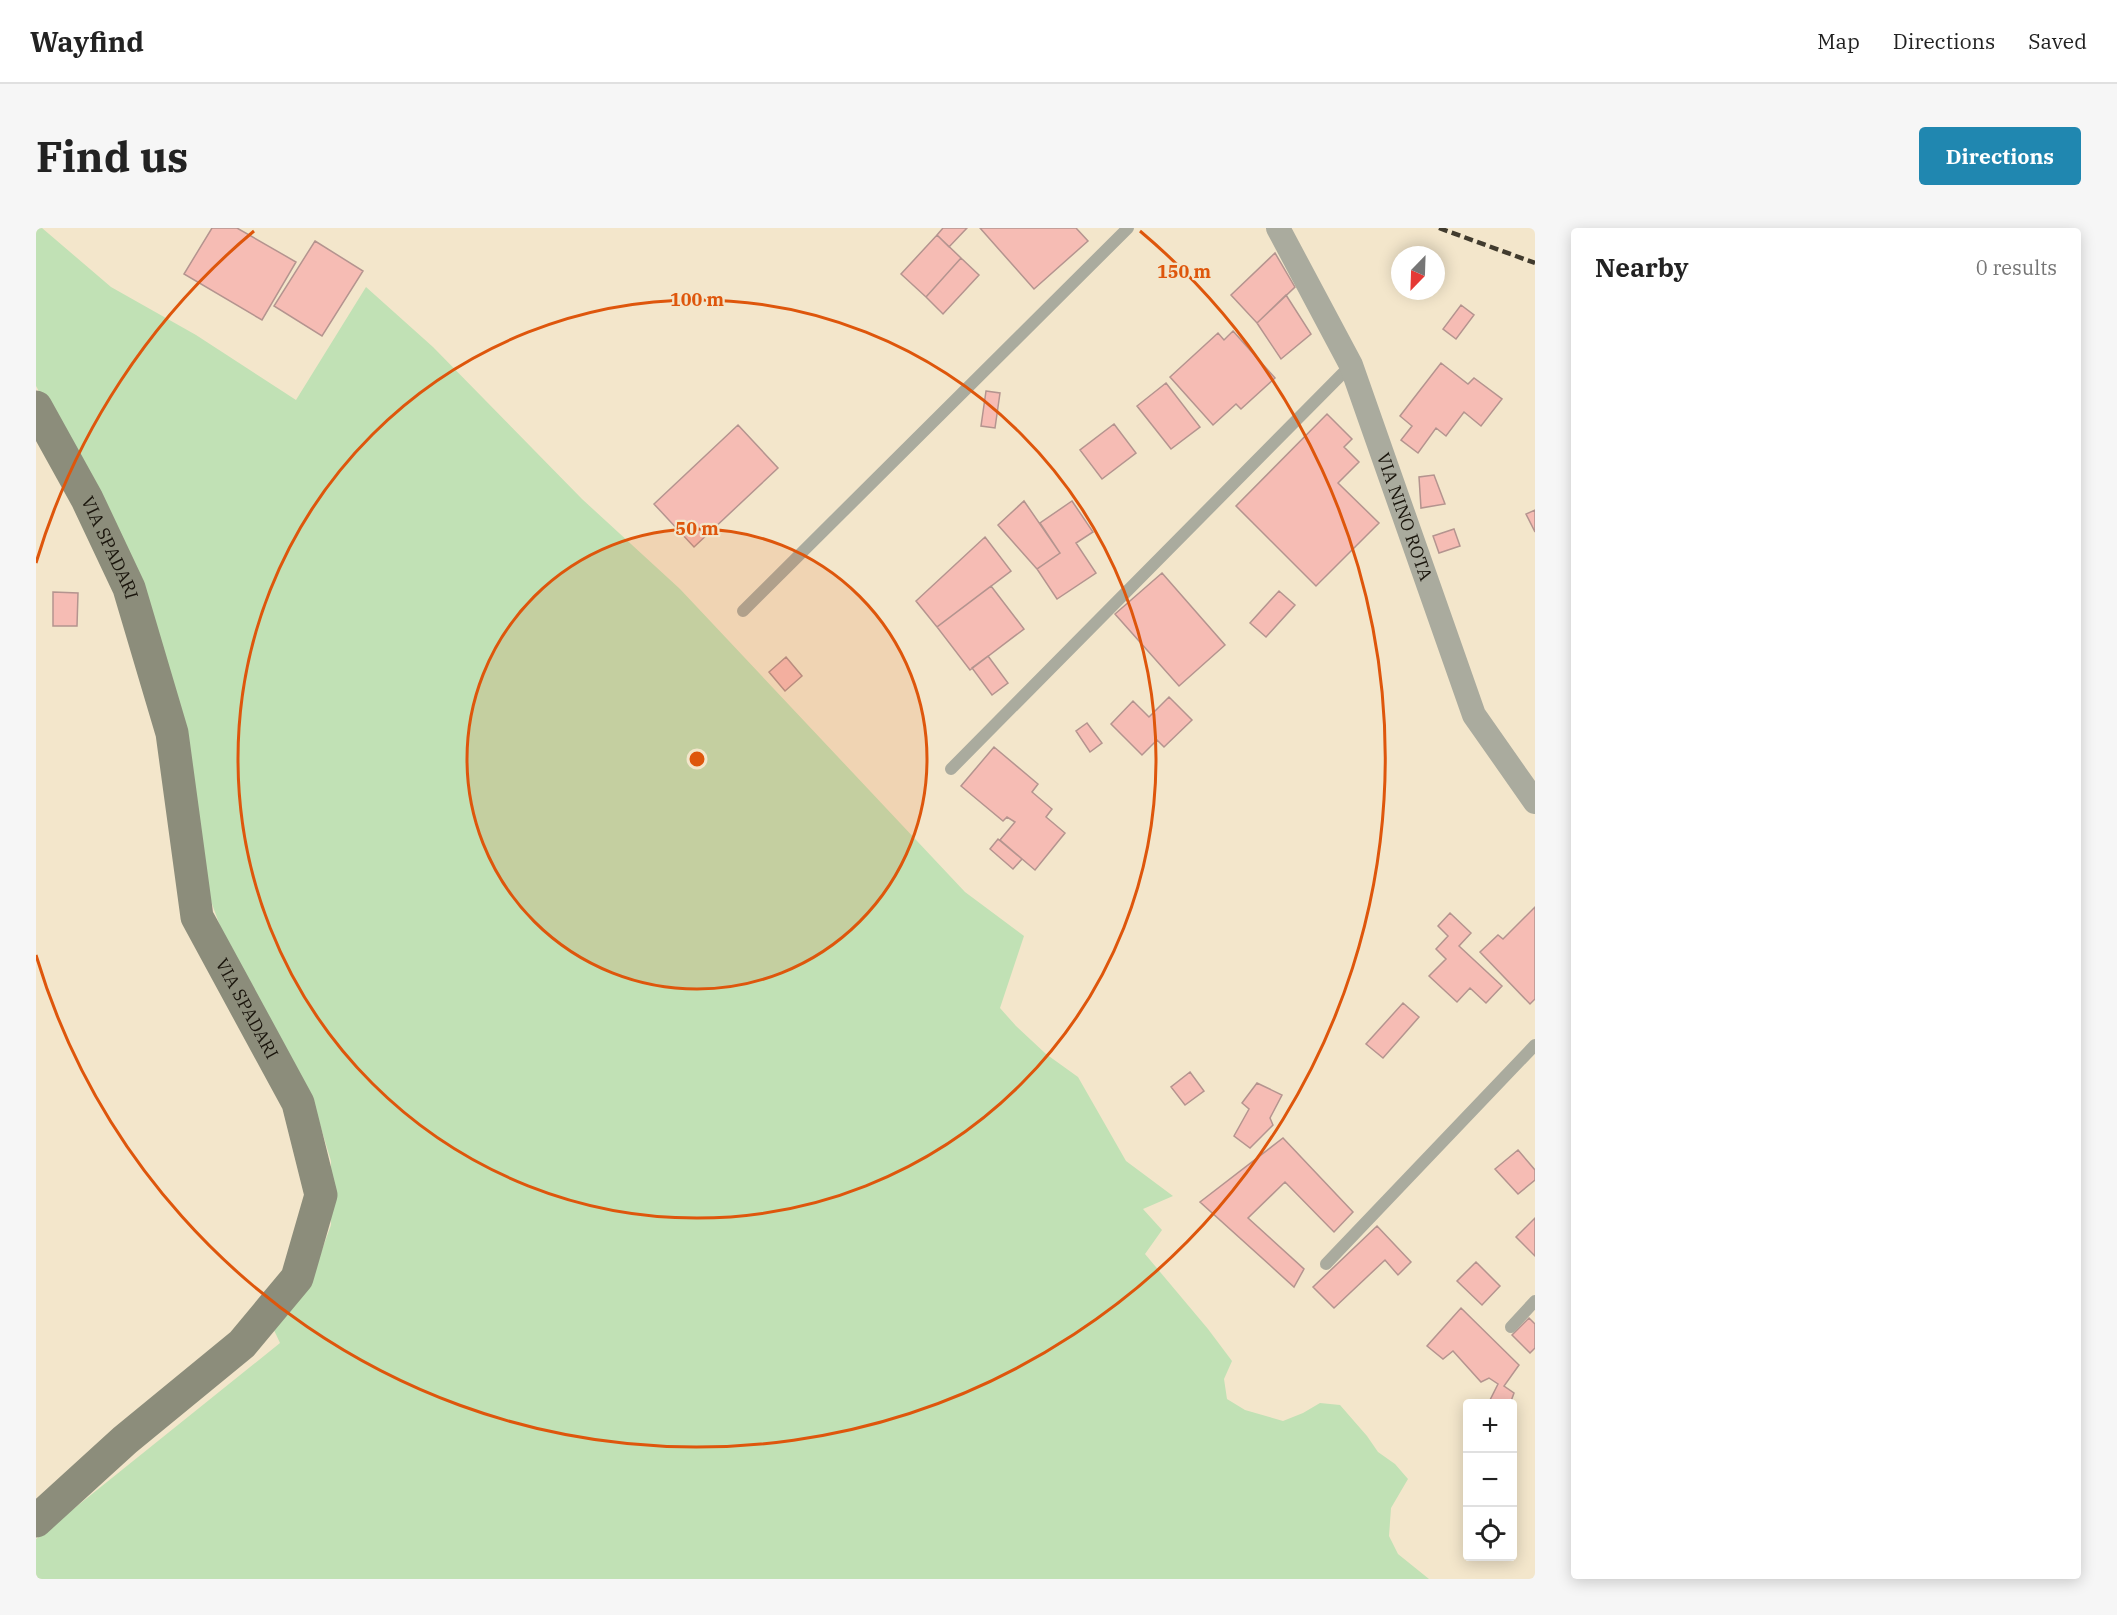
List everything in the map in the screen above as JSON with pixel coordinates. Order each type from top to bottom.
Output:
[{"type":"street","name":"VIA NINO ROTA","points":[[1278,228],[1352,365],[1474,715],[1535,802]]},
{"type":"street","name":"VIA SPADARI","points":[[36,407],[87,499],[129,588],[172,733],[197,917],[298,1103],[321,1196],[297,1278],[242,1344],[125,1440],[36,1521]]},
{"type":"lane","points":[[743,610],[1128,228]]},
{"type":"lane","points":[[951,769],[1352,365]]},
{"type":"lane","points":[[1326,1264],[1535,1045]]},
{"type":"lane","points":[[1511,1327],[1535,1301]]},
{"type":"green space","points":[[36,228],[42,228],[111,287],[196,335],[296,400],[366,287],[433,347],[582,499],[680,589],[965,892],[1024,936],[1000,1008],[1046,1054],[1078,1077],[1126,1161],[1173,1196],[1143,1209],[1162,1230],[1145,1254],[1232,1361],[1224,1379],[1227,1399],[1245,1410],[1283,1421],[1320,1403],[1340,1405],[1378,1452],[1395,1464],[1408,1479],[1391,1508],[1389,1536],[1398,1554],[1429,1579],[36,1579],[36,1539],[280,1343],[273,1328],[316,1266],[331,1225],[331,1161],[314,1105],[227,945],[208,893],[117,534],[36,386]]},
{"type":"building","points":[[212,228],[237,228],[296,262],[262,320],[184,274]]},
{"type":"building","points":[[943,228],[967,228],[949,247],[937,235]]},
{"type":"building","points":[[980,228],[1076,228],[1088,241],[1034,289]]},
{"type":"building","points":[[937,235],[961,258],[926,297],[901,274]]},
{"type":"building","points":[[315,241],[363,271],[322,336],[274,306]]},
{"type":"building","points":[[1275,253],[1295,287],[1257,323],[1231,295]]},
{"type":"building","points":[[961,258],[979,275],[943,314],[926,297]]},
{"type":"building","points":[[1286,295],[1311,334],[1281,359],[1257,323]]},
{"type":"building","points":[[1461,305],[1474,315],[1456,339],[1443,329]]},
{"type":"building","points":[[1233,331],[1275,378],[1241,409],[1236,404],[1213,425],[1170,377],[1218,333],[1224,340]]},
{"type":"building","points":[[1441,363],[1468,384],[1474,378],[1502,399],[1481,426],[1464,412],[1446,436],[1436,428],[1418,453],[1401,440],[1412,426],[1400,416]]},
{"type":"building","points":[[1166,383],[1200,427],[1171,449],[1137,406]]},
{"type":"building","points":[[986,391],[1000,393],[995,428],[981,426]]},
{"type":"building","points":[[1327,414],[1352,439],[1344,447],[1359,462],[1338,483],[1379,523],[1316,586],[1236,506]]},
{"type":"building","points":[[1114,424],[1136,453],[1102,479],[1080,450]]},
{"type":"building","points":[[738,425],[778,468],[694,547],[654,504]]},
{"type":"building","points":[[1434,475],[1445,504],[1421,508],[1419,477]]},
{"type":"building","points":[[1024,501],[1060,553],[1037,569],[998,525]]},
{"type":"building","points":[[1072,501],[1093,532],[1076,543],[1096,573],[1057,599],[1037,569],[1060,553],[1040,523]]},
{"type":"building","points":[[1535,510],[1535,532],[1526,514]]},
{"type":"building","points":[[1454,529],[1460,546],[1439,553],[1433,536]]},
{"type":"building","points":[[985,537],[1011,571],[937,627],[916,601]]},
{"type":"building","points":[[1162,573],[1225,645],[1179,686],[1115,614]]},
{"type":"building","points":[[991,586],[1024,629],[970,670],[937,627]]},
{"type":"building","points":[[1279,591],[1295,605],[1266,637],[1250,623]]},
{"type":"building","points":[[53,592],[78,593],[77,626],[53,626]]},
{"type":"building","points":[[988,656],[1008,683],[992,695],[972,668]]},
{"type":"building","points":[[786,657],[802,676],[785,691],[769,672]]},
{"type":"building","points":[[1169,697],[1192,720],[1164,747],[1157,740],[1142,755],[1111,724],[1133,701],[1149,717]]},
{"type":"building","points":[[1087,723],[1102,743],[1090,752],[1076,731]]},
{"type":"building","points":[[994,747],[1038,784],[1032,792],[1052,809],[1046,817],[1065,833],[1035,870],[1000,840],[1015,822],[1007,817],[1003,821],[961,786]]},
{"type":"building","points":[[998,839],[1022,859],[1013,869],[990,849]]},
{"type":"building","points":[[1535,907],[1535,999],[1530,1004],[1480,952],[1498,935],[1503,939]]},
{"type":"building","points":[[1450,913],[1471,933],[1459,946],[1502,986],[1486,1003],[1470,988],[1457,1002],[1429,976],[1446,959],[1436,949],[1448,936],[1438,926]]},
{"type":"building","points":[[1403,1003],[1419,1017],[1383,1058],[1366,1044]]},
{"type":"building","points":[[1190,1072],[1204,1091],[1185,1105],[1171,1087]]},
{"type":"building","points":[[1257,1083],[1282,1095],[1270,1118],[1273,1125],[1250,1148],[1234,1136],[1249,1109],[1242,1103]]},
{"type":"building","points":[[1283,1138],[1353,1212],[1334,1232],[1285,1182],[1248,1218],[1304,1269],[1294,1287],[1200,1202]]},
{"type":"building","points":[[1518,1150],[1535,1170],[1535,1180],[1518,1194],[1495,1169]]},
{"type":"building","points":[[1535,1218],[1535,1256],[1516,1237]]},
{"type":"building","points":[[1377,1226],[1411,1262],[1398,1275],[1385,1260],[1334,1308],[1313,1287]]},
{"type":"building","points":[[1476,1262],[1500,1286],[1482,1305],[1457,1281]]},
{"type":"building","points":[[1461,1308],[1519,1365],[1504,1386],[1514,1393],[1512,1399],[1490,1399],[1498,1384],[1489,1378],[1481,1382],[1453,1351],[1443,1359],[1427,1346]]},
{"type":"building","points":[[1529,1318],[1535,1324],[1535,1348],[1530,1353],[1512,1335]]},
{"type":"railway","points":[[1439,228],[1535,263]]}]
